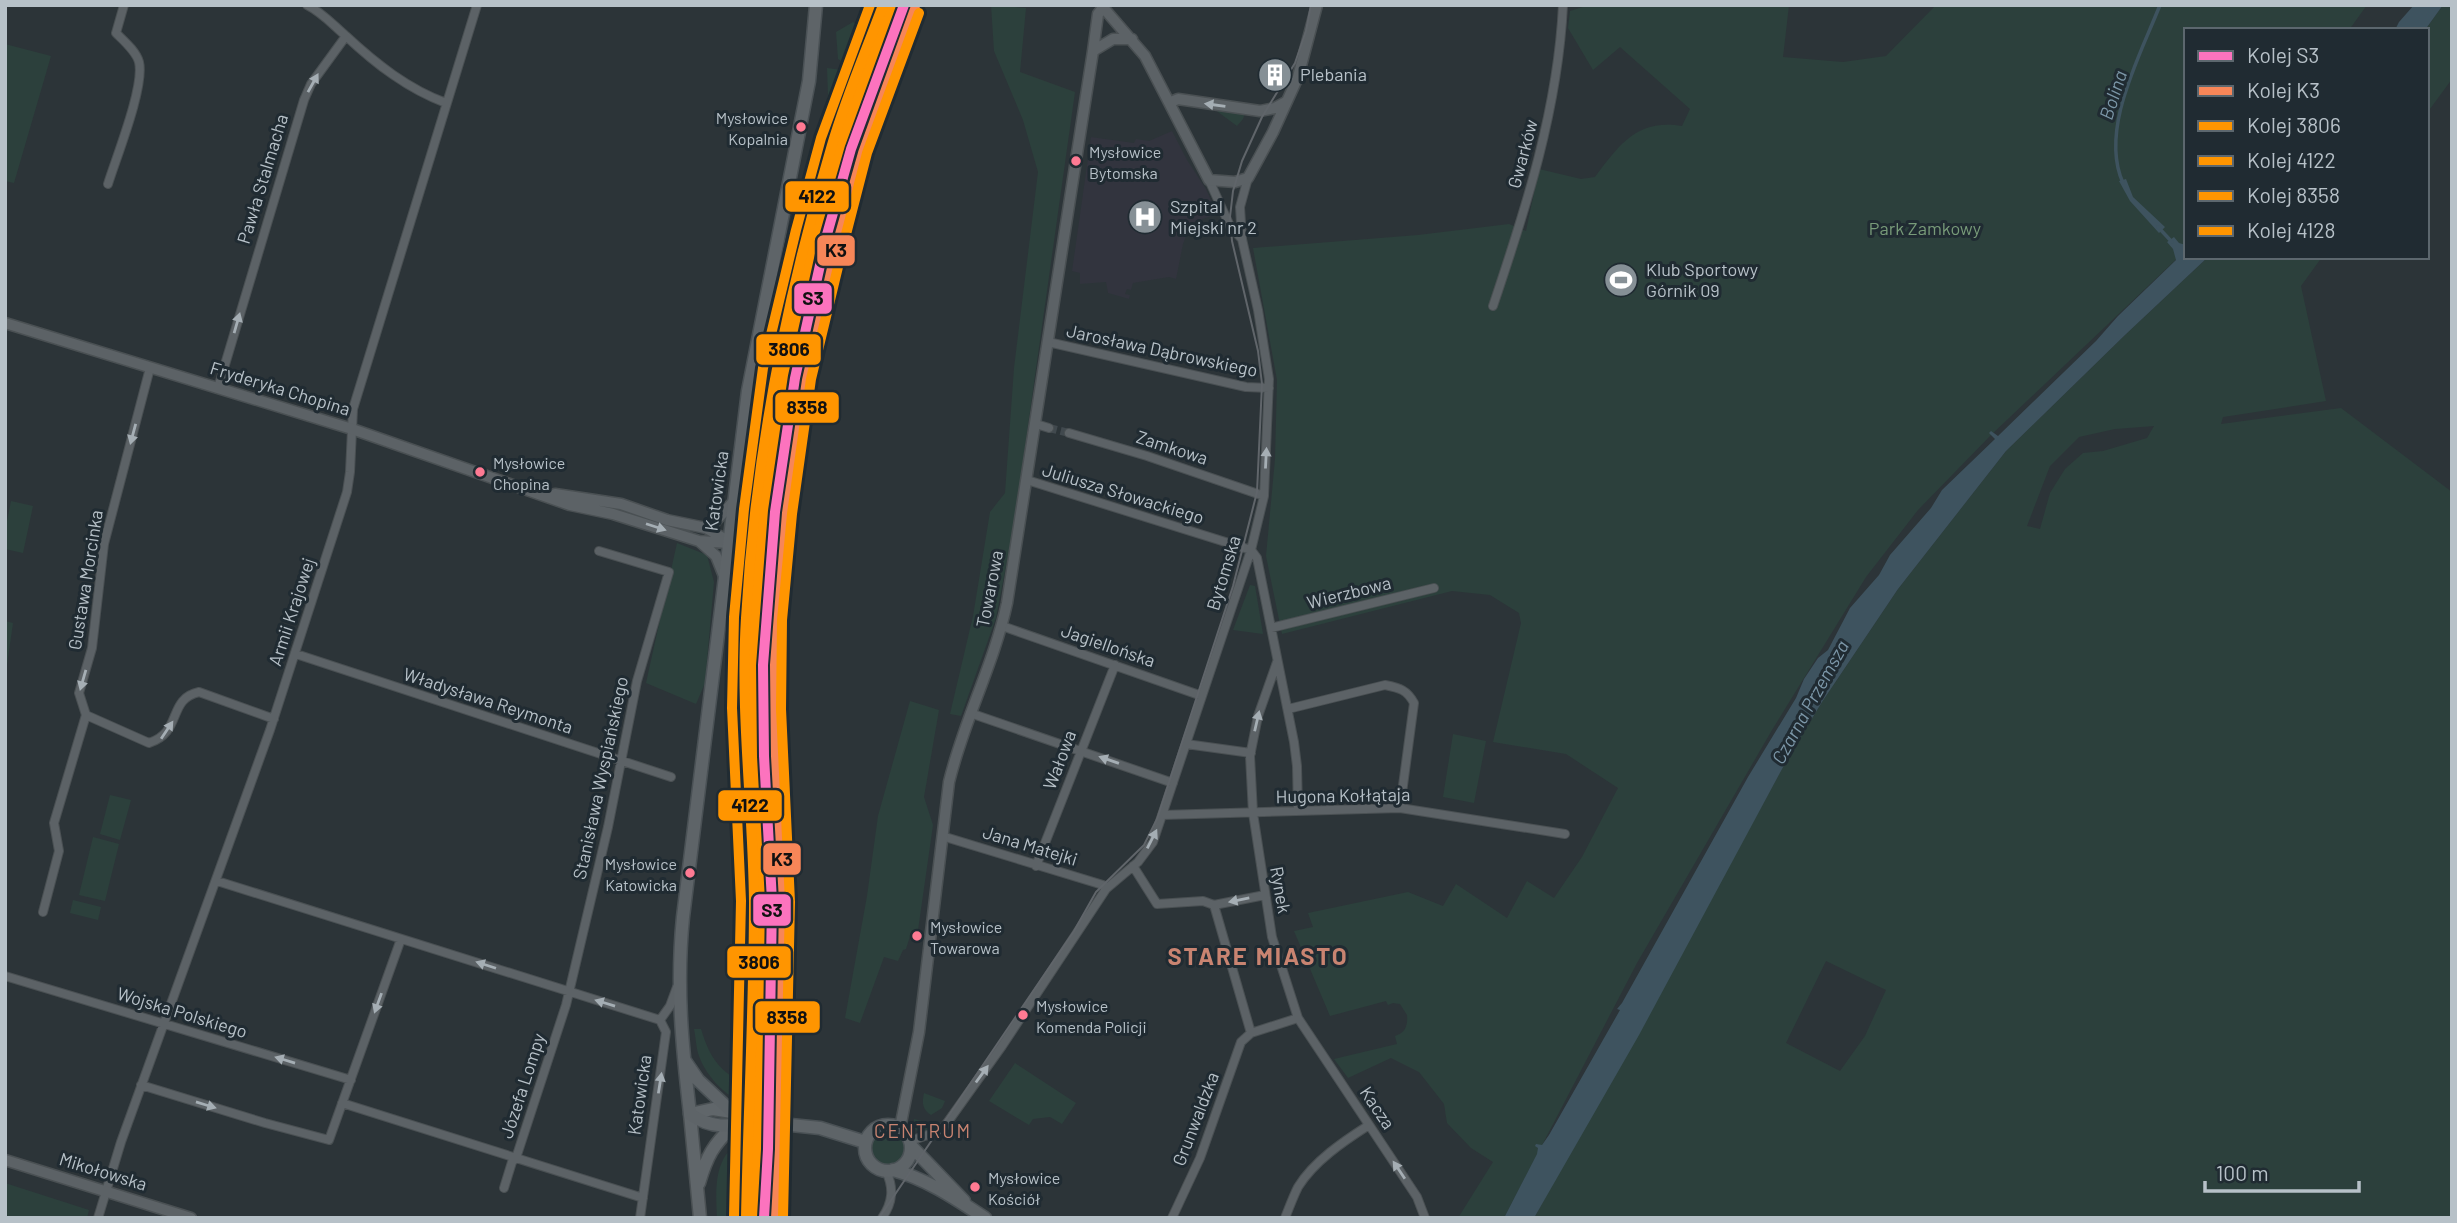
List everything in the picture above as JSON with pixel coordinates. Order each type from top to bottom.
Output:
[{"type":"main road","name":"Katowicka","points":[[690,1114],[678,984],[683,917],[748,391],[807,93],[816,5]]},
{"type":"main road","points":[[683,1058],[698,1080],[732,1112]]},
{"type":"main road","points":[[690,1114],[713,1109],[732,1112],[753,1121],[820,1128],[865,1142]]},
{"type":"main road","points":[[690,1114],[701,1122],[716,1126],[733,1126],[753,1121]]},
{"type":"main road","points":[[690,1114],[700,1218]]},
{"type":"main road","points":[[697,1189],[706,1158],[715,1143],[733,1126]]},
{"type":"main road","points":[[966,1204],[910,1143],[900,1128],[879,1126],[870,1132],[865,1142],[866,1156],[877,1169],[919,1178],[966,1204],[985,1218]]},
{"type":"main road","points":[[890,1171],[907,1161],[910,1143]]},
{"type":"street","points":[[108,184],[138,89],[140,63],[132,49],[116,33],[124,5]]},
{"type":"street","points":[[307,5],[328,18],[408,86],[446,103]]},
{"type":"street","name":"Armii Krajowej","points":[[98,1218],[141,1085],[274,719],[347,492],[354,404],[477,5]]},
{"type":"street","points":[[1209,180],[1235,182],[1248,178],[1273,132],[1305,57],[1317,5]]},
{"type":"street","name":"Gwarków","points":[[1493,306],[1548,125],[1562,37],[1563,5]]},
{"type":"street","name":"Bytomska","points":[[1102,6],[1145,56],[1171,102],[1230,226],[1242,239]]},
{"type":"street","name":"Towarowa","points":[[900,1128],[919,1032],[949,782],[970,713],[1002,626],[1036,424],[1098,15],[1102,6]]},
{"type":"street","points":[[830,117],[856,65],[873,10]]},
{"type":"street","name":"Pawła Stalmacha","points":[[218,388],[304,100],[311,84],[346,36]]},
{"type":"street","points":[[1093,51],[1112,39],[1132,39]]},
{"type":"street","points":[[1171,102],[1178,100],[1260,111],[1286,102]]},
{"type":"street","points":[[1260,111],[1267,118],[1273,132]]},
{"type":"street","name":"Bytomska","points":[[910,1143],[942,1129],[1009,1035],[1106,889],[1133,866],[1153,842],[1251,550],[1264,496],[1269,388],[1258,310],[1242,239],[1240,207],[1248,178]]},
{"type":"street","name":"Fryderyka Chopina","points":[[5,323],[352,429],[570,505],[613,513],[699,541],[728,542]]},
{"type":"street","name":"Jarosława Dąbrowskiego","points":[[1048,342],[1246,387],[1269,388]]},
{"type":"street","name":"Gustawa Morcinka","points":[[43,912],[59,851],[54,823],[86,715],[79,693],[92,648],[104,544],[150,368]]},
{"type":"street","points":[[1036,424],[1049,428]]},
{"type":"street","name":"Zamkowa","points":[[1069,433],[1264,496]]},
{"type":"street","name":"Juliusza Słowackiego","points":[[1027,480],[1251,550]]},
{"type":"street","name":"Fryderyka Chopina","points":[[542,494],[596,499],[667,520],[706,528],[728,542]]},
{"type":"street","name":"Fryderyka Chopina","points":[[596,499],[613,513]]},
{"type":"street","points":[[706,528],[733,502]]},
{"type":"street","name":"Fryderyka Chopina","points":[[613,513],[637,510]]},
{"type":"street","points":[[699,541],[716,556],[724,576]]},
{"type":"street","points":[[1251,550],[1257,558],[1288,709],[1297,766],[1298,811]]},
{"type":"street","name":"Stanisława Wyspiańskiego","points":[[569,992],[608,827],[637,681],[669,572],[599,551]]},
{"type":"street","name":"Wierzbowa","points":[[1271,628],[1434,588]]},
{"type":"street","name":"Jagiellońska","points":[[1002,626],[1202,695]]},
{"type":"street","name":"Władysława Reymonta","points":[[296,653],[671,777]]},
{"type":"street","name":"Rynek","points":[[1277,662],[1258,716],[1251,753],[1253,813],[1277,958],[1298,1018]]},
{"type":"street","name":"Wałowa","points":[[1036,866],[1115,665]]},
{"type":"street","points":[[1288,709],[1385,685],[1397,687],[1408,694],[1414,703],[1401,808]]},
{"type":"street","points":[[86,715],[149,743],[162,739],[169,730],[182,700],[199,692],[274,719]]},
{"type":"street","points":[[970,713],[1173,783]]},
{"type":"street","points":[[1186,744],[1251,753]]},
{"type":"street","name":"Hugona Kołłątaja","points":[[1162,815],[1401,808],[1565,834]]},
{"type":"street","name":"Jana Matejki","points":[[942,836],[1103,884],[1106,889]]},
{"type":"street","points":[[1133,866],[1157,904],[1203,901],[1214,905],[1265,895]]},
{"type":"street","points":[[217,881],[660,1020]]},
{"type":"street","points":[[1214,905],[1251,1033],[1298,1018]]},
{"type":"street","points":[[141,1085],[329,1140],[401,939]]},
{"type":"street","name":"Wojska Polskiego","points":[[5,976],[351,1080]]},
{"type":"street","name":"Katowicka","points":[[639,1218],[666,1032],[660,1020],[670,1006],[678,984]]},
{"type":"street","name":"Józefa Lompy","points":[[504,1188],[569,992]]},
{"type":"street","name":"Kacza","points":[[1298,1018],[1417,1197],[1425,1218]]},
{"type":"street","name":"Grunwaldzka","points":[[1172,1218],[1200,1158],[1241,1042],[1251,1033]]},
{"type":"street","points":[[342,1103],[643,1199]]},
{"type":"street","points":[[1285,1218],[1298,1188],[1311,1171],[1340,1144],[1369,1125]]},
{"type":"street","name":"Mikołowska","points":[[5,1160],[191,1218]]},
{"type":"street","points":[[882,1218],[890,1206],[890,1171]]},
{"type":"shaded area","name":"Szpital Miejski nr 2","points":[[1172,131],[1206,189],[1217,214],[1191,223],[1183,244],[1176,279],[1169,277],[1133,283],[1131,290],[1127,289],[1125,294],[1130,295],[1129,299],[1108,293],[1106,282],[1080,284],[1080,273],[1072,271],[1091,137],[1134,143],[1136,139],[1149,141]]},
{"type":"green space","points":[[880,5],[887,5],[823,183],[777,378],[751,571],[736,569],[765,356],[797,192],[814,151],[828,95],[827,68],[858,72]]},
{"type":"green space","points":[[991,5],[1026,8],[1020,72],[1075,92],[1014,525],[996,618],[961,716],[950,714],[973,616],[990,512],[1005,493],[1014,368],[1038,172],[1023,120],[994,51]]},
{"type":"green space","name":"Park Zamkowy","points":[[1589,5],[1789,5],[1783,57],[1843,62],[1886,56],[1936,5],[2367,5],[2350,28],[2184,28],[2184,252],[1990,436],[1918,510],[1866,577],[1772,730],[1637,963],[1504,1218],[1458,1218],[1493,1162],[1471,1148],[1447,1123],[1444,1104],[1419,1072],[1391,1058],[1348,1078],[1334,1059],[1397,1044],[1395,1036],[1405,1028],[1407,1015],[1400,1004],[1388,1005],[1386,1001],[1330,1016],[1294,931],[1313,927],[1308,913],[1408,892],[1443,906],[1456,884],[1507,918],[1527,881],[1554,898],[1582,857],[1618,788],[1566,754],[1493,742],[1521,623],[1519,613],[1490,595],[1452,591],[1282,634],[1266,556],[1275,459],[1277,380],[1253,248],[1418,235],[1509,224],[1526,231],[1539,169],[1581,179],[1595,177],[1613,154],[1641,130],[1653,126],[1682,126],[1690,109],[1620,47],[1593,70],[1568,28],[1570,11]]},
{"type":"green space","points":[[2443,5],[2452,5],[2452,79],[2429,110],[2429,28],[2426,28]]},
{"type":"green space","points":[[853,22],[862,28],[848,65],[838,59],[836,32]]},
{"type":"green space","points":[[5,44],[51,56],[14,183],[5,181]]},
{"type":"green space","points":[[1214,109],[1245,113],[1237,126]]},
{"type":"green space","points":[[2206,259],[2321,259],[2301,286],[2326,401],[2223,417],[2221,424],[2341,408],[2452,492],[2452,1218],[1534,1218],[1788,758],[1822,702],[1898,589],[2006,451]],"holes":[[[2154,426],[2147,438],[2103,451],[2083,453],[2065,469],[2050,493],[2040,529],[2027,526],[2050,466],[2079,437],[2115,429]],[[1826,961],[1886,990],[1865,1036],[1840,1071],[1786,1043]]]},
{"type":"green space","points":[[11,501],[33,506],[23,553],[5,549],[5,531]]},
{"type":"green space","points":[[677,543],[707,555],[714,582],[705,683],[696,704],[646,683]]},
{"type":"green space","points":[[1250,585],[1255,586],[1263,634],[1233,630]]},
{"type":"green space","points":[[5,621],[13,623],[6,672],[5,672]]},
{"type":"green space","points":[[910,701],[939,710],[924,797],[933,825],[918,930],[912,930],[906,949],[898,961],[884,957],[860,1023],[845,1018],[878,816]]},
{"type":"green space","points":[[1453,734],[1486,741],[1474,803],[1443,797]]},
{"type":"green space","points":[[110,795],[131,800],[120,840],[100,834]]},
{"type":"green space","points":[[93,837],[119,844],[105,901],[79,895]]},
{"type":"green space","points":[[73,900],[101,907],[98,920],[70,913]]},
{"type":"green space","points":[[694,1029],[701,1029],[708,1049],[717,1063],[747,1087],[751,1104],[727,1093],[707,1072],[697,1050]]},
{"type":"green space","points":[[1015,1063],[1076,1103],[1062,1124],[1050,1117],[1033,1119],[1029,1125],[989,1101]]},
{"type":"green space","points":[[924,1093],[945,1101],[942,1108],[931,1115],[928,1113],[923,1106]]},
{"type":"green space","points":[[914,1119],[936,1127],[920,1133],[914,1128]]},
{"type":"green space","points":[[890,1129],[906,1140],[902,1161],[887,1166],[877,1161],[868,1147],[875,1134]]},
{"type":"green space","points":[[756,1136],[751,1218],[717,1218],[716,1191],[720,1167],[732,1148]]},
{"type":"green space","points":[[5,1183],[89,1210],[87,1218],[5,1218]]},
{"type":"water","points":[[2414,5],[2443,5],[2426,28],[2396,28]]},
{"type":"water","points":[[2126,179],[2133,197],[2165,227],[2159,233],[2130,201],[2119,181]]},
{"type":"water","name":"Czarna Przemsza","points":[[2174,237],[2184,244],[2184,259],[2206,259],[2006,451],[1898,589],[1788,758],[1639,1035],[1534,1218],[1504,1218],[1537,1154],[1536,1144],[1542,1145],[1549,1135],[1748,777],[1796,698],[1804,679],[1818,658],[1828,650],[1850,608],[1879,575],[1890,555],[1931,508],[1942,490],[1995,439],[1989,433],[1991,431],[1998,436],[2176,260],[2173,249],[2167,242]]},
{"type":"waterway","name":"Bolina","points":[[2123,183],[2117,162],[2119,117],[2133,70],[2160,5]]},
{"type":"waterway","name":"Bolina","points":[[2158,227],[2172,242]]},
{"type":"tunnel","points":[[1049,428],[1069,433]]},
{"type":"tram line","points":[[879,1218],[1074,931],[1096,892],[1144,845],[1157,819],[1233,586],[1257,492],[1262,384],[1258,351],[1232,241],[1230,217],[1233,191],[1242,161],[1262,117],[1295,63],[1311,5]]},
{"type":"rail line","name":"4128","points":[[734,1217],[741,901],[732,708],[734,617],[744,509],[763,368],[796,230],[821,138],[870,5]]},
{"type":"rail line","name":"4122","points":[[746,1218],[754,902],[745,689],[750,558],[765,438],[800,261],[838,127],[883,5]]},
{"type":"rail line","name":"3806","points":[[752,1217],[756,1149],[760,901],[752,757],[751,665],[763,510],[783,375],[814,235],[840,145],[891,5]]},
{"type":"rail line","name":"S3","points":[[764,1218],[768,1149],[772,901],[764,756],[763,665],[775,512],[795,378],[826,238],[851,149],[904,5]]},
{"type":"rail line","name":"K3","points":[[776,1218],[780,1149],[784,901],[776,756],[775,665],[787,513],[807,380],[838,241],[863,153],[915,9]]},
{"type":"rail line","name":"8358","points":[[783,1218],[790,902],[781,709],[782,620],[792,514],[811,379],[844,242],[867,153],[919,13]]},
{"type":"place","name":"Plebania","points":[[1275,75]]},
{"type":"place","name":"Mysłowice Kopalnia","points":[[801,127]]},
{"type":"place","name":"Mysłowice Bytomska","points":[[1076,161]]},
{"type":"place","name":"Szpital Miejski nr 2","points":[[1145,217]]},
{"type":"place","name":"Klub Sportowy Górnik 09","points":[[1621,280]]},
{"type":"place","name":"Mysłowice Chopina","points":[[480,472]]},
{"type":"place","name":"Mysłowice Katowicka","points":[[690,873]]},
{"type":"place","name":"Mysłowice Towarowa","points":[[917,936]]},
{"type":"place","name":"Mysłowice Komenda Policji","points":[[1023,1015]]},
{"type":"place","name":"Mysłowice Kościół","points":[[975,1187]]},
{"type":"district","name":"STARE MIASTO","points":[[1258,957]]},
{"type":"district","name":"CENTRUM","points":[[923,1131]]}]
